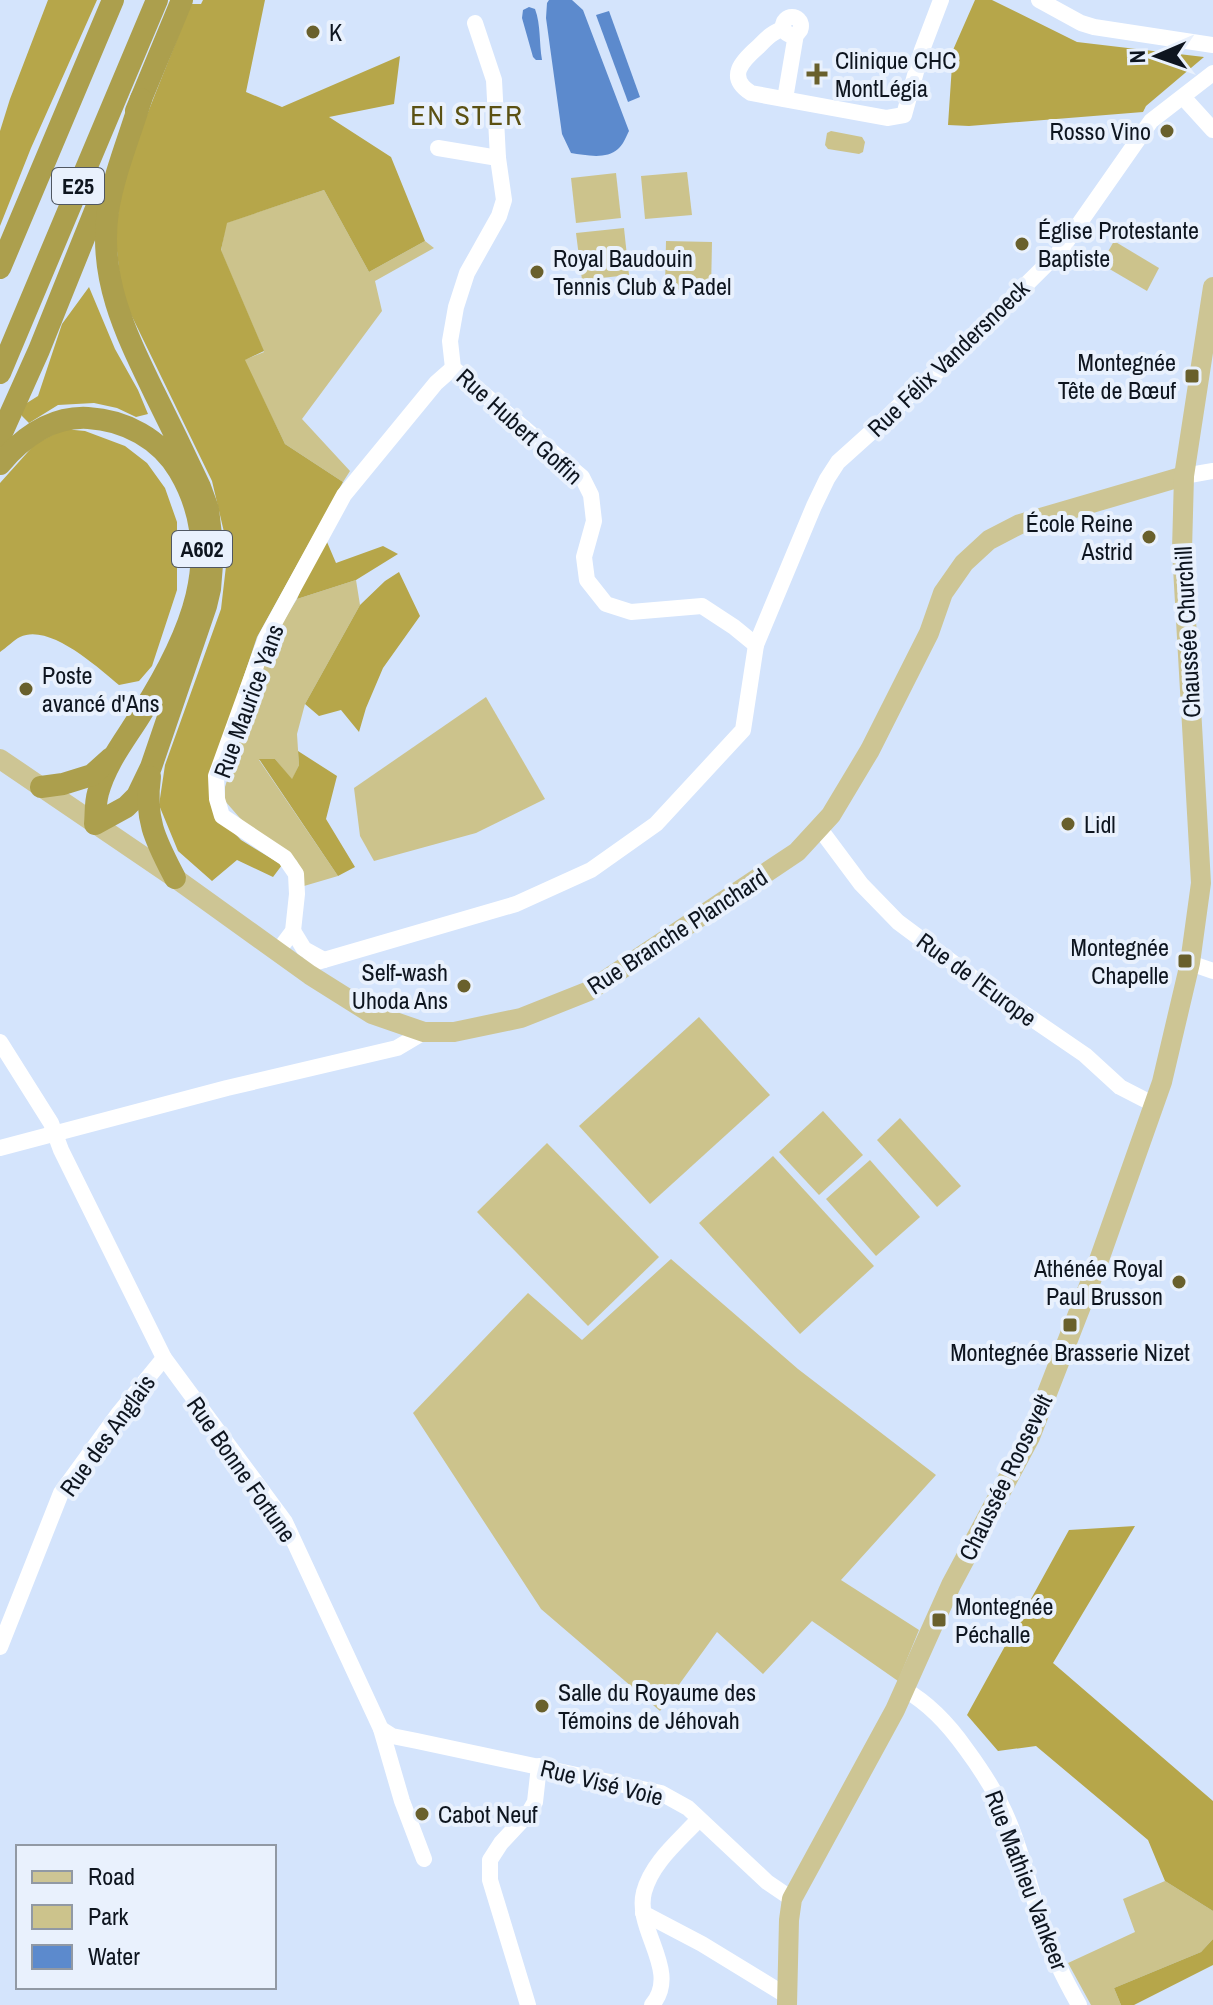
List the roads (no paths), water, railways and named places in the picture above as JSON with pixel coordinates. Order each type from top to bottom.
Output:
[{"type":"highway","name":"E25","points":[[0,268],[113,0]]},
{"type":"highway","name":"E25","points":[[0,373],[157,0]]},
{"type":"highway","name":"A602","points":[[95,824],[126,807],[137,796],[151,767],[210,589],[213,552],[208,509],[130,343],[117,309],[106,257],[108,212],[116,173],[141,99],[182,0]]},
{"type":"highway","points":[[0,437],[39,350],[141,99]]},
{"type":"highway","name":"A602","points":[[0,464],[36,430],[68,420],[103,420],[135,430],[165,453],[188,486],[200,523],[202,566],[189,623],[166,671],[112,757],[97,795],[95,824]]},
{"type":"highway","name":"A602","points":[[41,787],[92,775],[112,757]]},
{"type":"highway","name":"A602","points":[[151,767],[147,798],[149,813],[153,830],[175,878]]},
{"type":"main road","name":"Chaussée Churchill","points":[[1207,878],[1182,550],[1184,476],[1213,287]]},
{"type":"main road","name":"Rue Branche Planchard","points":[[424,1032],[454,1032],[521,1018],[589,991],[797,852],[831,815],[870,750],[929,633],[943,593],[964,563],[989,540],[1020,524],[1184,476]]},
{"type":"main road","points":[[0,759],[372,1014],[424,1032]]},
{"type":"main road","name":"Chaussée Roosevelt","points":[[787,2001],[792,1899],[905,1690],[951,1585],[1030,1437],[1099,1260],[1162,1082],[1207,878]]},
{"type":"street","points":[[785,99],[790,32],[775,31],[742,62],[738,71],[743,88],[751,93],[887,118],[904,115],[922,50],[941,0]]},
{"type":"street","points":[[1039,0],[1094,27],[1213,45]]},
{"type":"street","name":"Rue Hubert Goffin","points":[[475,23],[494,80],[498,158],[504,200],[499,216],[467,273],[456,307],[450,341],[453,368],[582,477],[591,495],[594,521],[584,557],[587,580],[606,604],[631,612],[702,606],[756,645]]},
{"type":"street","name":"Rue Félix Vandersnoeck","points":[[756,645],[814,506],[838,462],[944,366],[1060,251],[1151,121],[1213,73]]},
{"type":"street","points":[[1183,97],[1213,130]]},
{"type":"street","points":[[438,148],[498,158]]},
{"type":"street","name":"Rue Maurice Yans","points":[[293,931],[296,874],[285,858],[222,816],[217,799],[216,776],[266,638],[344,495],[436,383],[453,368]]},
{"type":"street","points":[[1184,476],[1213,471]]},
{"type":"street","points":[[300,967],[516,904],[591,870],[656,824],[743,730],[756,645]]},
{"type":"street","name":"Rue de l'Europe","points":[[820,829],[861,884],[898,922],[1085,1055],[1120,1087],[1155,1105]]},
{"type":"street","points":[[278,951],[293,931],[304,949],[324,960]]},
{"type":"street","points":[[1190,963],[1213,971]]},
{"type":"street","name":"Rue Branche Planchard","points":[[0,1148],[227,1088],[397,1048],[424,1032]]},
{"type":"street","name":"Rue Bonne Fortune","points":[[0,1042],[46,1115],[164,1358],[285,1522],[381,1729],[402,1801],[424,1859]]},
{"type":"street","name":"Rue des Anglais","points":[[0,1647],[61,1493],[119,1413],[164,1358]]},
{"type":"street","name":"Rue Mathieu Vankeer","points":[[905,1690],[937,1712],[990,1781],[1009,1822],[1059,1970],[1079,2005]]},
{"type":"street","name":"Rue Visé Voie","points":[[381,1729],[392,1736],[661,1793],[688,1808],[767,1882],[792,1899]]},
{"type":"street","points":[[528,2005],[490,1880],[490,1860],[535,1802],[539,1766]]},
{"type":"street","points":[[652,2005],[659,1995],[662,1973],[643,1913],[643,1895],[653,1869],[699,1819]]},
{"type":"street","points":[[643,1913],[702,1944],[787,2001]]},
{"type":"water","points":[[549,0],[572,0],[583,10],[629,131],[621,145],[608,155],[571,153],[562,134],[546,18]]},
{"type":"water","points":[[529,7],[535,9],[537,15],[542,60],[533,57],[522,18],[523,10]]},
{"type":"water","points":[[609,11],[640,97],[628,102],[596,15]]},
{"type":"place","name":"K","points":[[313,32]]},
{"type":"place","name":"Clinique CHC MontLégia","points":[[817,74]]},
{"type":"place","name":"Rosso Vino","points":[[1167,131]]},
{"type":"place","name":"Église Protestante Baptiste","points":[[1022,244]]},
{"type":"place","name":"Royal Baudouin Tennis Club & Padel","points":[[537,272]]},
{"type":"place","name":"Montegnée Tête de Bœuf","points":[[1192,376]]},
{"type":"place","name":"École Reine Astrid","points":[[1149,537]]},
{"type":"place","name":"Poste avancé d'Ans","points":[[26,689]]},
{"type":"place","name":"Lidl","points":[[1068,824]]},
{"type":"place","name":"Montegnée Chapelle","points":[[1185,961]]},
{"type":"place","name":"Self-wash Uhoda Ans","points":[[464,986]]},
{"type":"place","name":"Athénée Royal Paul Brusson","points":[[1179,1282]]},
{"type":"place","name":"Montegnée Brasserie Nizet","points":[[1070,1325]]},
{"type":"place","name":"Montegnée Péchalle","points":[[939,1620]]},
{"type":"place","name":"Salle du Royaume des Témoins de Jéhovah","points":[[542,1706]]},
{"type":"place","name":"Cabot Neuf","points":[[422,1814]]},
{"type":"district","name":"EN STER","points":[[467,115]]}]
